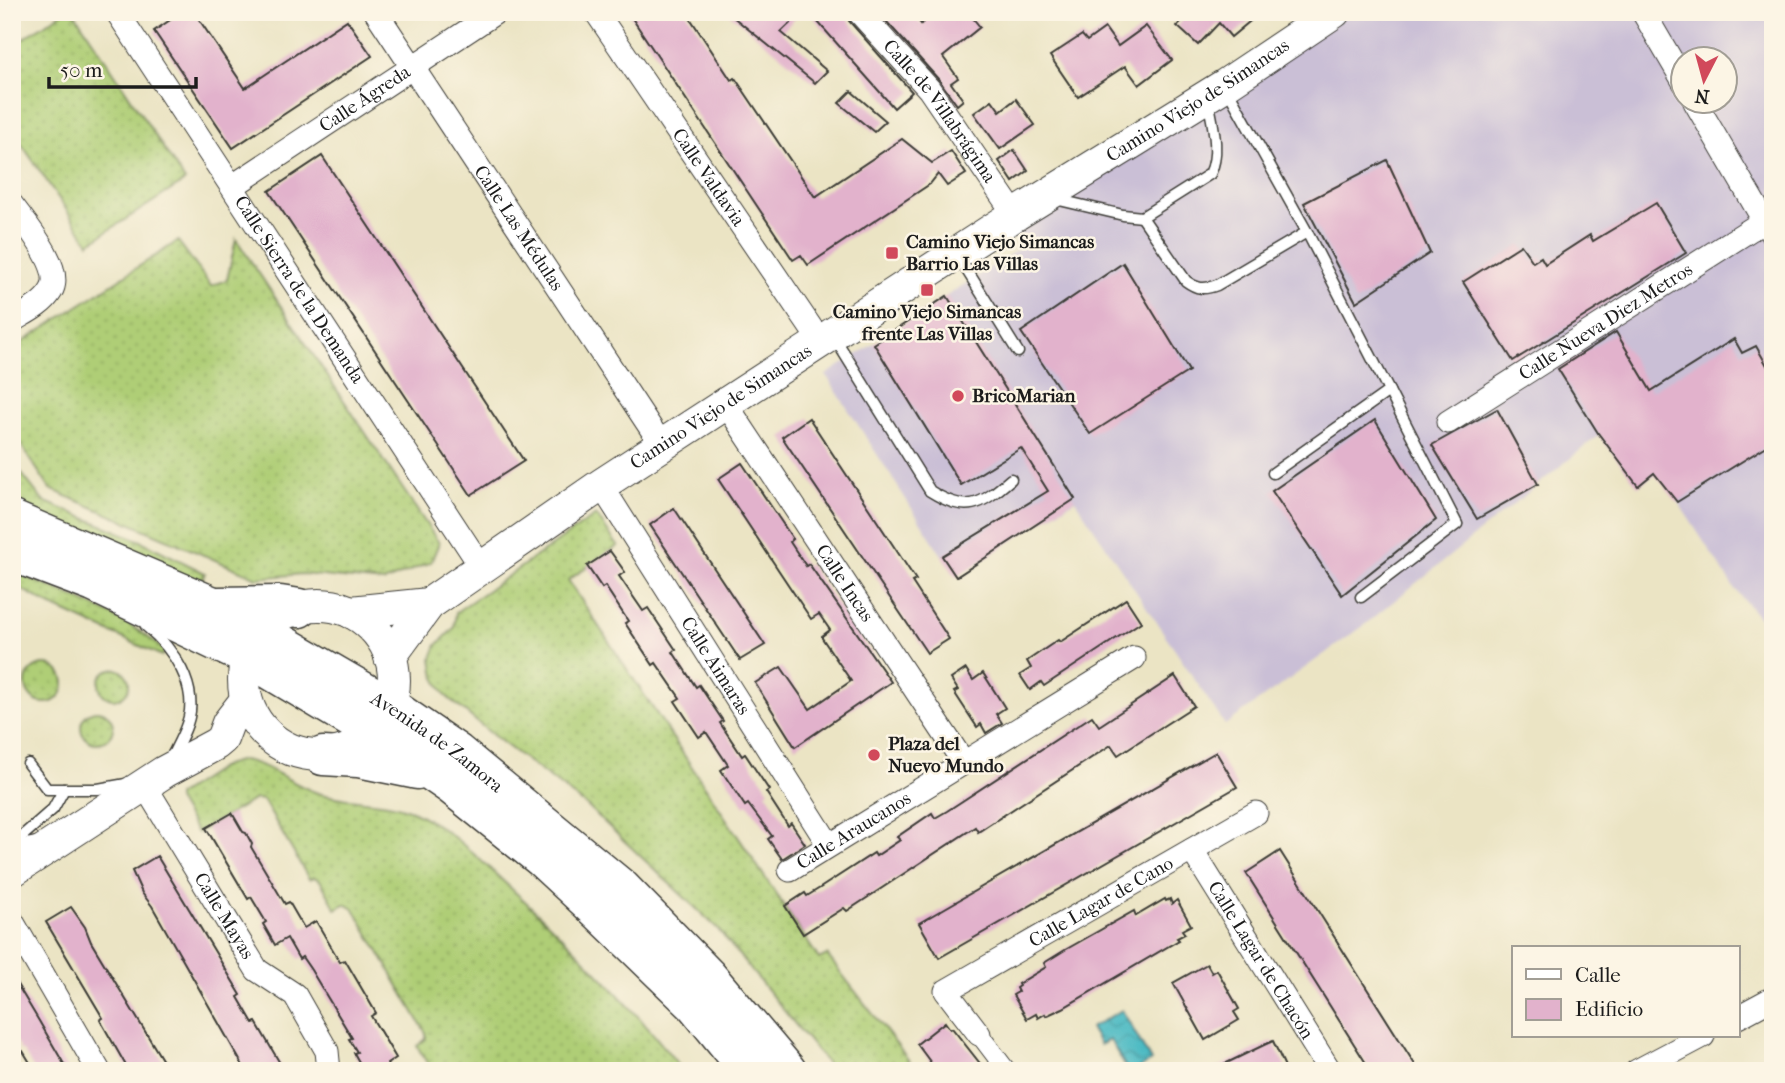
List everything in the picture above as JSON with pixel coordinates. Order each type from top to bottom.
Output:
[{"type":"highway","name":"Avenida de Zamora","points":[[14,542],[217,606],[255,643]]},
{"type":"highway","name":"Avenida de Zamora","points":[[14,542],[94,583],[255,643],[382,719],[473,765],[622,889],[707,976],[787,1071]]},
{"type":"highway","points":[[217,606],[280,605],[299,608]]},
{"type":"highway","name":"Avenida de Zamora","points":[[382,719],[436,775],[543,859],[600,912],[695,1004],[750,1071]]},
{"type":"highway","points":[[323,756],[393,764],[436,775]]},
{"type":"main road","name":"Camino Viejo de Simancas","points":[[390,657],[429,604],[601,485],[1015,215],[1216,91],[1334,12]]},
{"type":"main road","name":"Camino Viejo de Simancas","points":[[351,612],[429,604]]},
{"type":"main road","points":[[316,605],[351,612],[376,632],[390,657],[394,688],[382,719],[363,741],[349,750],[323,756],[295,752],[276,743],[257,724],[246,700],[243,682],[255,643],[274,620],[299,608],[316,605]]},
{"type":"main road","points":[[12,871],[222,739],[228,723],[246,700]]},
{"type":"main road","points":[[222,739],[242,743],[276,743]]},
{"type":"street","name":"Calle Sierra de la Demanda","points":[[117,12],[482,568]]},
{"type":"street","name":"Calle Las Médulas","points":[[376,12],[662,445]]},
{"type":"street","name":"Calle Ágreda","points":[[233,186],[496,12]]},
{"type":"street","name":"Calle Valdavia","points":[[596,12],[826,338]]},
{"type":"street","name":"Calle de Villabrágima","points":[[859,12],[929,89],[1015,215]]},
{"type":"street","points":[[1643,12],[1670,58]]},
{"type":"street","points":[[1703,116],[1768,229]]},
{"type":"street","points":[[12,205],[50,261],[54,274],[52,290],[37,306],[12,321]]},
{"type":"street","name":"Calle Nueva Diez Metros","points":[[1448,422],[1768,229]]},
{"type":"street","name":"Calle Incas","points":[[726,404],[964,762]]},
{"type":"street","name":"Calle Aimaras","points":[[601,485],[829,845]]},
{"type":"street","name":"Calle Araucanos","points":[[790,870],[1134,658]]},
{"type":"street","name":"Calle Mayas","points":[[155,779],[257,970],[295,995],[327,1051],[329,1071]]},
{"type":"street","name":"Calle Lagar de Cano","points":[[979,1034],[946,991],[1256,813]]},
{"type":"street","name":"Calle Lagar de Chacón","points":[[1192,850],[1330,1071]]},
{"type":"street","points":[[12,921],[99,1071]]},
{"type":"street","points":[[1740,1016],[1773,998]]},
{"type":"street","points":[[979,1034],[1007,1071]]},
{"type":"street","points":[[1637,1071],[1699,1038]]},
{"type":"lane","points":[[1044,197],[1142,217],[1210,174],[1215,164],[1216,91]]},
{"type":"lane","points":[[1216,91],[1307,232],[1457,524],[1361,597]]},
{"type":"lane","points":[[1142,217],[1186,281],[1195,288],[1217,285],[1307,232]]},
{"type":"lane","points":[[957,254],[1018,352]]},
{"type":"lane","points":[[826,338],[930,491],[949,503],[971,505],[989,499],[1011,479]]},
{"type":"lane","points":[[1273,473],[1390,391]]},
{"type":"lane","points":[[14,542],[75,588]]},
{"type":"lane","points":[[28,764],[47,789],[117,786],[155,779],[188,721],[187,685],[183,671],[166,643],[144,624],[132,618]]},
{"type":"lane","points":[[12,846],[53,809],[64,789]]},
{"type":"lane","points":[[12,846],[40,841],[118,803]]},
{"type":"shaded area","points":[[1353,12],[1773,12],[1773,635],[1734,588],[1678,502],[1655,474],[1638,486],[1599,435],[1362,627],[1225,725],[1075,500],[956,577],[826,375],[1020,248],[1010,230]]},
{"type":"green space","points":[[64,12],[74,12],[185,181],[89,243],[12,130],[12,46]]},
{"type":"green space","points":[[236,239],[439,543],[431,562],[384,582],[302,574],[257,578],[50,489],[21,445],[12,442],[12,349],[178,241],[211,286],[227,280]]},
{"type":"green space","points":[[12,461],[43,501],[141,541],[205,573],[200,585],[12,506]]},
{"type":"green space","points":[[596,515],[618,546],[568,580],[819,959],[827,955],[917,1071],[833,1071],[717,928],[587,806],[494,736],[445,695],[435,678],[432,658],[437,645],[454,628],[456,612]]},
{"type":"green space","points":[[12,571],[112,615],[165,651],[162,656],[52,606],[12,584]]},
{"type":"green space","points":[[45,665],[58,671],[64,684],[58,697],[45,703],[32,697],[26,684],[32,671]]},
{"type":"green space","points":[[114,669],[125,673],[129,684],[125,695],[114,699],[103,695],[99,684],[103,673]]},
{"type":"green space","points":[[97,711],[108,716],[113,727],[108,738],[97,743],[86,738],[81,727],[86,716]]},
{"type":"green space","points":[[242,760],[261,765],[315,792],[377,802],[414,812],[450,834],[574,948],[642,1020],[683,1071],[432,1071],[417,1046],[426,1039],[426,1033],[354,909],[345,904],[336,909],[320,880],[314,877],[309,879],[263,800],[255,799],[197,833],[177,796],[225,765]]},
{"type":"water","points":[[1122,1010],[1151,1061],[1135,1071],[1128,1071],[1110,1040],[1100,1045],[1090,1028]]},
{"type":"building","points":[[182,12],[194,12],[245,88],[347,20],[372,56],[233,148],[154,31]]},
{"type":"building","points":[[628,12],[686,12],[731,80],[735,78],[815,197],[902,139],[932,163],[951,151],[966,174],[947,186],[938,174],[930,184],[808,265],[801,255],[793,260]]},
{"type":"building","points":[[727,12],[802,12],[781,32],[827,71],[815,83]]},
{"type":"building","points":[[809,12],[845,12],[849,21],[912,92],[894,108]]},
{"type":"building","points":[[878,12],[912,12],[921,24],[936,12],[968,12],[980,27],[943,57],[958,78],[951,83],[963,100],[957,105],[939,80]]},
{"type":"building","points":[[1204,12],[1261,12],[1231,37],[1219,23],[1198,45],[1177,26],[1189,13],[1196,19]]},
{"type":"building","points":[[1146,26],[1172,60],[1139,85],[1125,66],[1078,97],[1050,56],[1082,35],[1087,41],[1105,28],[1118,46]]},
{"type":"building","points":[[851,91],[886,121],[874,132],[839,103]]},
{"type":"building","points":[[1016,99],[1035,125],[1000,149],[974,113],[992,100],[1000,111]]},
{"type":"building","points":[[1014,150],[1028,171],[1013,182],[999,161]]},
{"type":"building","points":[[322,156],[524,461],[471,495],[269,191]]},
{"type":"building","points":[[1387,160],[1430,253],[1356,302],[1304,203]]},
{"type":"building","points":[[1656,203],[1686,253],[1513,361],[1463,282],[1521,245],[1533,262],[1541,257],[1545,264],[1590,235],[1593,241]]},
{"type":"building","points":[[1123,263],[1189,371],[1090,434],[1021,332]]},
{"type":"building","name":"BricoMarian","points":[[947,296],[1075,499],[956,577],[942,556],[1048,491],[1021,448],[961,485],[874,344]]},
{"type":"building","points":[[1616,332],[1651,391],[1734,339],[1742,353],[1756,346],[1773,376],[1773,442],[1677,502],[1654,473],[1638,486],[1598,433],[1558,369]]},
{"type":"building","points":[[1497,409],[1538,484],[1477,519],[1432,445]]},
{"type":"building","points":[[809,418],[916,580],[912,582],[949,639],[927,653],[782,437]]},
{"type":"building","points":[[1375,420],[1436,520],[1342,595],[1272,491]]},
{"type":"building","points":[[742,463],[793,539],[790,542],[806,566],[809,564],[891,682],[795,747],[755,683],[781,667],[810,709],[851,681],[822,638],[830,630],[819,614],[811,619],[718,479]]},
{"type":"building","points":[[674,508],[765,645],[740,660],[650,525]]},
{"type":"building","points":[[610,551],[625,572],[619,576],[643,611],[648,608],[676,650],[673,652],[696,687],[699,685],[742,756],[745,754],[769,790],[766,792],[788,826],[791,823],[805,844],[782,859],[768,839],[772,836],[748,804],[745,806],[721,770],[728,765],[706,732],[699,737],[675,701],[680,698],[656,663],[653,665],[625,623],[628,621],[605,586],[602,588],[587,566]]},
{"type":"building","points":[[1126,599],[1141,622],[1044,686],[1041,682],[1030,690],[1020,675],[1031,668],[1027,661]]},
{"type":"building","points":[[966,669],[973,680],[983,673],[1005,708],[996,714],[1002,723],[986,733],[981,724],[977,727],[954,692],[958,690],[951,679]]},
{"type":"building","points":[[1175,676],[1194,706],[1118,755],[1111,745],[978,832],[975,827],[847,911],[844,908],[803,934],[785,906],[805,893],[807,896],[874,853],[876,856],[900,840],[897,837],[932,813],[935,818],[947,811],[1092,716],[1099,726]]},
{"type":"building","points":[[1216,752],[1237,787],[939,958],[919,923]]},
{"type":"building","points":[[232,813],[285,904],[289,902],[304,928],[316,921],[340,962],[345,960],[376,1013],[371,1016],[396,1058],[387,1064],[391,1071],[364,1071],[354,1053],[357,1052],[349,1039],[352,1038],[302,957],[299,959],[287,938],[275,945],[263,924],[266,922],[251,897],[248,899],[206,828]]},
{"type":"building","points":[[1280,851],[1419,1071],[1371,1071],[1246,873]]},
{"type":"building","points":[[157,856],[241,995],[238,997],[253,1023],[256,1022],[281,1065],[270,1071],[246,1071],[142,893],[132,871]]},
{"type":"building","points":[[1165,899],[1170,899],[1172,904],[1177,900],[1191,925],[1182,930],[1185,934],[1177,938],[1179,940],[1063,1008],[1046,1016],[1045,1014],[1038,1018],[1036,1014],[1027,1019],[1013,995],[1018,992],[1018,984],[1046,967],[1044,963],[1065,950],[1134,911],[1136,916]]},
{"type":"building","points":[[71,907],[169,1071],[129,1071],[100,1020],[103,1018],[46,922]]},
{"type":"building","points":[[1207,964],[1212,973],[1217,970],[1239,1009],[1234,1012],[1239,1020],[1205,1040],[1173,983]]},
{"type":"building","points":[[12,976],[68,1071],[35,1071],[20,1050],[12,1032]]},
{"type":"building","points":[[945,1022],[986,1071],[937,1071],[917,1044]]},
{"type":"building","points":[[1273,1041],[1287,1071],[1210,1071],[1264,1045]]},
{"type":"place","name":"Camino Viejo Simancas Barrio Las Villas","points":[[892,253]]},
{"type":"place","name":"Camino Viejo Simancas frente Las Villas","points":[[927,290]]},
{"type":"place","name":"BricoMarian","points":[[958,396]]},
{"type":"place","name":"Plaza del Nuevo Mundo","points":[[874,755]]}]
